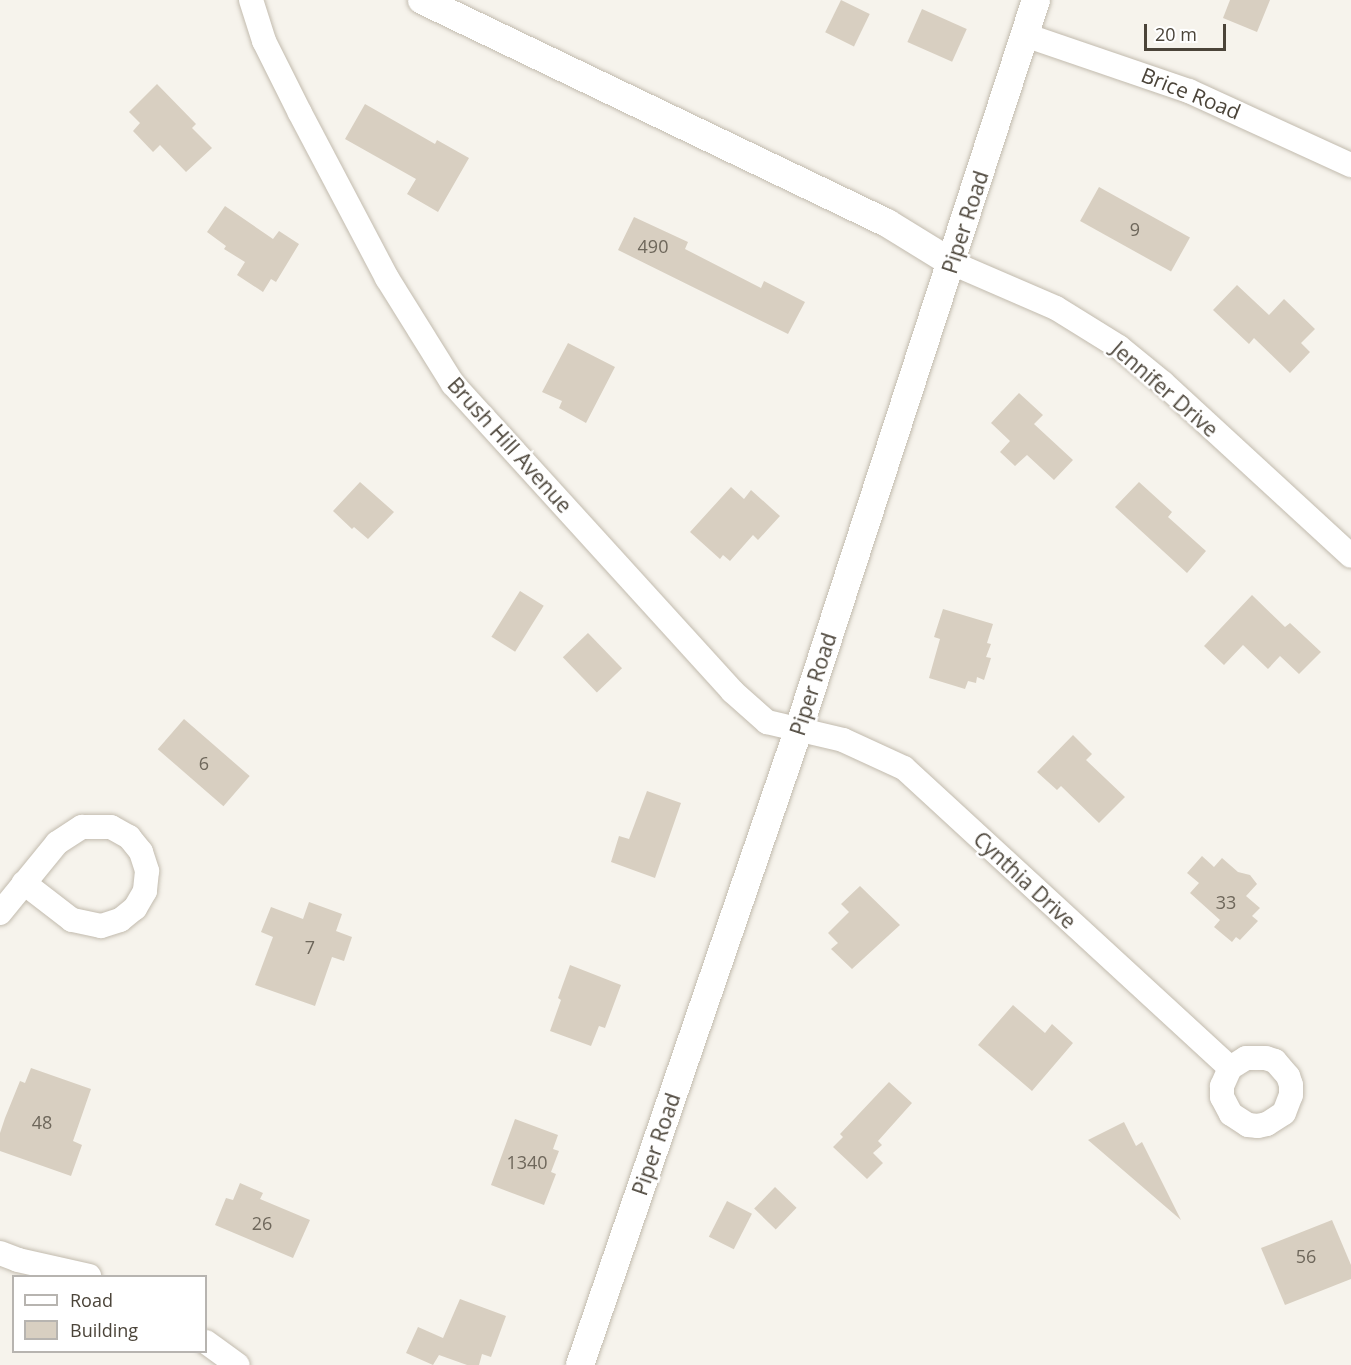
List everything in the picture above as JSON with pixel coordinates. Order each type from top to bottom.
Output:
[{"type":"street","name":"Brush Hill Avenue","points":[[251,0],[264,41],[300,113],[387,278],[453,384],[732,691],[767,722],[798,731]]},
{"type":"street","points":[[422,0],[887,223],[952,263]]},
{"type":"street","name":"Piper Road","points":[[580,1365],[798,731],[1036,0]]},
{"type":"street","name":"Brice Road","points":[[1025,35],[1189,90],[1351,165]]},
{"type":"street","name":"Jennifer Drive","points":[[952,263],[1046,303],[1096,331],[1119,347],[1163,383],[1351,556]]},
{"type":"street","name":"Cynthia Drive","points":[[798,731],[843,740],[904,768],[1230,1068]]},
{"type":"street","points":[[0,913],[24,883],[64,836],[92,825],[111,827],[129,837],[141,852],[147,871],[145,891],[135,908],[120,920],[101,926],[72,920],[24,883]]},
{"type":"street","points":[[0,1252],[18,1260],[85,1275]]},
{"type":"street","points":[[207,1343],[238,1365]]},
{"type":"building","points":[[841,0],[870,14],[854,46],[825,32]]},
{"type":"building","points":[[1230,0],[1270,0],[1257,32],[1223,18]]},
{"type":"building","points":[[922,9],[967,29],[952,62],[907,42]]},
{"type":"building","points":[[157,84],[196,124],[192,128],[212,148],[186,172],[160,145],[153,152],[133,131],[140,123],[129,112]]},
{"type":"building","points":[[365,104],[435,144],[437,140],[469,158],[438,212],[407,194],[416,179],[345,139]]},
{"type":"building","points":[[1099,187],[1190,237],[1171,272],[1080,221]]},
{"type":"building","points":[[225,206],[273,239],[279,231],[299,244],[276,282],[271,279],[263,292],[237,275],[245,262],[224,249],[226,246],[207,232]]},
{"type":"building","points":[[634,217],[688,242],[685,249],[761,288],[764,281],[805,302],[788,334],[618,250]]},
{"type":"building","points":[[1237,285],[1269,315],[1284,299],[1315,329],[1301,343],[1310,352],[1290,373],[1254,338],[1249,344],[1213,310]]},
{"type":"building","points":[[568,343],[615,367],[586,423],[559,408],[562,401],[542,392]]},
{"type":"building","points":[[1019,393],[1043,415],[1034,424],[1073,460],[1054,480],[1027,455],[1015,466],[1000,452],[1010,441],[991,423]]},
{"type":"building","points":[[360,482],[394,512],[368,539],[354,527],[352,529],[333,511]]},
{"type":"building","points":[[1139,482],[1172,512],[1168,517],[1206,551],[1187,573],[1115,507]]},
{"type":"building","points":[[731,487],[744,499],[751,490],[780,516],[758,540],[753,535],[730,561],[723,555],[720,559],[690,532]]},
{"type":"building","points":[[520,591],[544,606],[515,652],[491,637]]},
{"type":"building","points":[[1252,595],[1285,627],[1290,623],[1321,652],[1299,674],[1280,656],[1268,669],[1243,645],[1224,665],[1204,646]]},
{"type":"building","points":[[943,609],[993,624],[987,643],[991,644],[986,657],[991,658],[984,680],[977,677],[976,683],[968,681],[965,689],[929,678],[940,639],[934,637]]},
{"type":"building","points":[[588,633],[622,668],[597,693],[563,657]]},
{"type":"building","points":[[184,719],[250,776],[223,806],[158,749]]},
{"type":"building","points":[[1073,735],[1092,754],[1086,760],[1125,797],[1099,823],[1061,786],[1057,790],[1037,772]]},
{"type":"building","points":[[647,791],[681,803],[655,878],[611,862],[619,836],[629,839]]},
{"type":"building","points":[[1202,856],[1214,867],[1222,858],[1238,872],[1250,875],[1257,884],[1246,896],[1260,908],[1252,916],[1258,921],[1240,940],[1236,937],[1232,942],[1214,927],[1220,920],[1190,893],[1199,883],[1187,873]]},
{"type":"building","points":[[860,886],[900,925],[852,969],[831,949],[838,943],[828,933],[849,912],[841,904]]},
{"type":"building","points":[[309,902],[342,914],[336,931],[352,937],[344,961],[332,957],[315,1006],[255,985],[273,937],[261,932],[271,907],[303,919]]},
{"type":"building","points":[[570,965],[621,985],[605,1028],[599,1026],[591,1046],[550,1031],[561,1000],[558,998]]},
{"type":"building","points":[[1013,1005],[1045,1033],[1052,1024],[1073,1043],[1032,1091],[978,1045]]},
{"type":"building","points":[[31,1068],[91,1089],[73,1141],[82,1145],[71,1176],[0,1151],[0,1133],[5,1118],[20,1081],[25,1083]]},
{"type":"building","points":[[889,1082],[912,1103],[878,1141],[882,1145],[873,1153],[883,1163],[867,1179],[833,1147],[843,1137],[840,1134]]},
{"type":"building","points":[[515,1119],[558,1135],[553,1149],[559,1151],[551,1172],[556,1174],[544,1205],[491,1185]]},
{"type":"building","points":[[1124,1122],[1136,1146],[1142,1142],[1181,1220],[1088,1140]]},
{"type":"building","points":[[240,1183],[263,1193],[260,1199],[310,1220],[293,1258],[215,1225],[226,1198],[233,1200]]},
{"type":"building","points":[[775,1187],[797,1208],[776,1229],[754,1209]]},
{"type":"building","points":[[727,1201],[752,1214],[734,1249],[709,1237]]},
{"type":"building","points":[[1332,1220],[1351,1265],[1351,1279],[1285,1305],[1261,1248]]},
{"type":"building","points":[[460,1299],[506,1316],[491,1357],[482,1354],[479,1365],[467,1365],[439,1355],[433,1365],[406,1353],[418,1327],[443,1338]]}]
